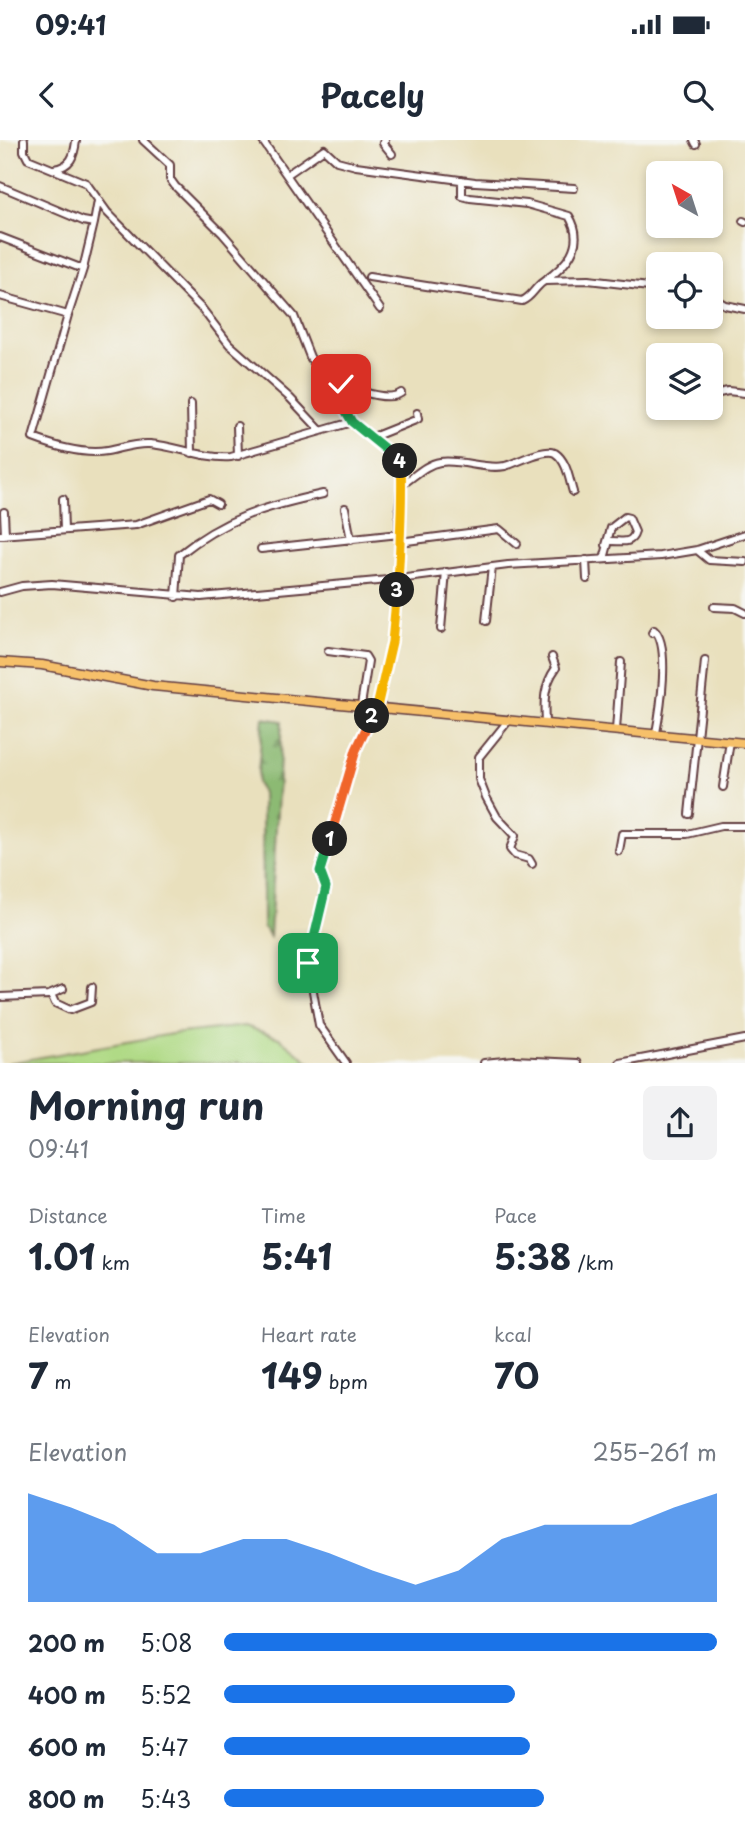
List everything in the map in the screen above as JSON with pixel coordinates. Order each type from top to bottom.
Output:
[{"type":"main road","points":[[0,662],[42,665],[153,686],[745,743]]},
{"type":"street","points":[[24,140],[24,151],[28,159],[86,183],[97,201],[204,310],[229,344],[290,398],[321,431]]},
{"type":"street","points":[[143,140],[170,165],[170,179],[175,186],[223,234],[294,316],[310,356],[324,374],[352,422],[400,461],[403,484],[399,579],[392,642],[377,707],[356,750],[321,870],[326,887],[308,963],[319,1025],[346,1063]]},
{"type":"street","points":[[262,140],[380,309]]},
{"type":"street","points":[[385,140],[383,143],[392,153]]},
{"type":"street","points":[[52,169],[65,167],[70,162],[76,141]]},
{"type":"street","points":[[288,174],[324,149],[342,163],[462,180],[574,188]]},
{"type":"street","points":[[369,277],[522,301],[558,273],[571,258],[574,229],[569,216],[527,204],[470,198],[462,195],[462,180]]},
{"type":"street","points":[[0,186],[83,221],[94,223]]},
{"type":"street","points":[[97,201],[83,269],[33,438],[56,447],[103,452],[131,443],[154,444],[222,458],[238,456],[352,422]]},
{"type":"street","points":[[0,237],[83,269]]},
{"type":"street","points":[[545,281],[589,279],[646,286]]},
{"type":"street","points":[[0,296],[68,315]]},
{"type":"street","points":[[723,304],[745,309]]},
{"type":"street","points":[[324,374],[357,390],[395,396],[401,393]]},
{"type":"street","points":[[723,392],[745,393]]},
{"type":"street","points":[[191,404],[192,453]]},
{"type":"street","points":[[373,437],[418,419],[416,413]]},
{"type":"street","points":[[237,426],[238,456]]},
{"type":"street","points":[[403,484],[438,462],[500,467],[522,462],[546,451],[554,452],[564,462],[573,492]]},
{"type":"street","points":[[176,597],[179,555],[200,537],[265,506],[323,494]]},
{"type":"street","points":[[63,499],[64,530]]},
{"type":"street","points":[[4,512],[2,535],[136,525],[209,499],[218,504]]},
{"type":"street","points":[[345,508],[351,540]]},
{"type":"street","points":[[604,559],[606,545],[611,528],[619,521],[629,518],[635,532],[633,538],[627,542],[612,540],[606,545]]},
{"type":"street","points":[[399,542],[499,528],[517,544]]},
{"type":"street","points":[[261,549],[399,534]]},
{"type":"street","points":[[0,592],[22,586],[52,584],[176,597],[399,579],[492,567],[696,550],[745,534]]},
{"type":"street","points":[[696,550],[709,561],[745,562]]},
{"type":"street","points":[[586,560],[587,579]]},
{"type":"street","points":[[486,621],[492,567]]},
{"type":"street","points":[[441,629],[446,572]]},
{"type":"street","points":[[714,607],[735,607],[745,613]]},
{"type":"street","points":[[652,633],[654,630],[659,634],[663,649],[656,733]]},
{"type":"street","points":[[328,651],[365,656],[368,662],[361,705]]},
{"type":"street","points":[[545,724],[547,681],[556,668],[552,657]]},
{"type":"street","points":[[689,814],[705,661]]},
{"type":"street","points":[[616,730],[621,663]]},
{"type":"street","points":[[508,721],[479,757],[479,779],[494,812],[515,836],[510,849],[515,855],[529,859],[532,864]]},
{"type":"street","points":[[723,787],[730,741]]},
{"type":"street","points":[[619,851],[622,834],[687,834],[721,825],[745,826]]},
{"type":"street","points":[[51,994],[55,1003],[70,1010],[91,1002],[92,987]]},
{"type":"street","points":[[0,997],[51,994],[63,989]]},
{"type":"street","points":[[620,1063],[745,1039]]},
{"type":"street","points":[[484,1063],[514,1060],[578,1063]]},
{"type":"green space","points":[[263,718],[282,721],[270,937],[263,927],[262,793],[257,783]]},
{"type":"green space","points":[[245,1026],[279,1038],[311,1063],[8,1063],[172,1034]]},
{"type":"route","points":[[308,963],[326,887],[320,871],[356,750],[377,707],[392,642],[399,579],[399,510],[403,468],[394,454],[352,422],[324,374],[341,384]]}]
